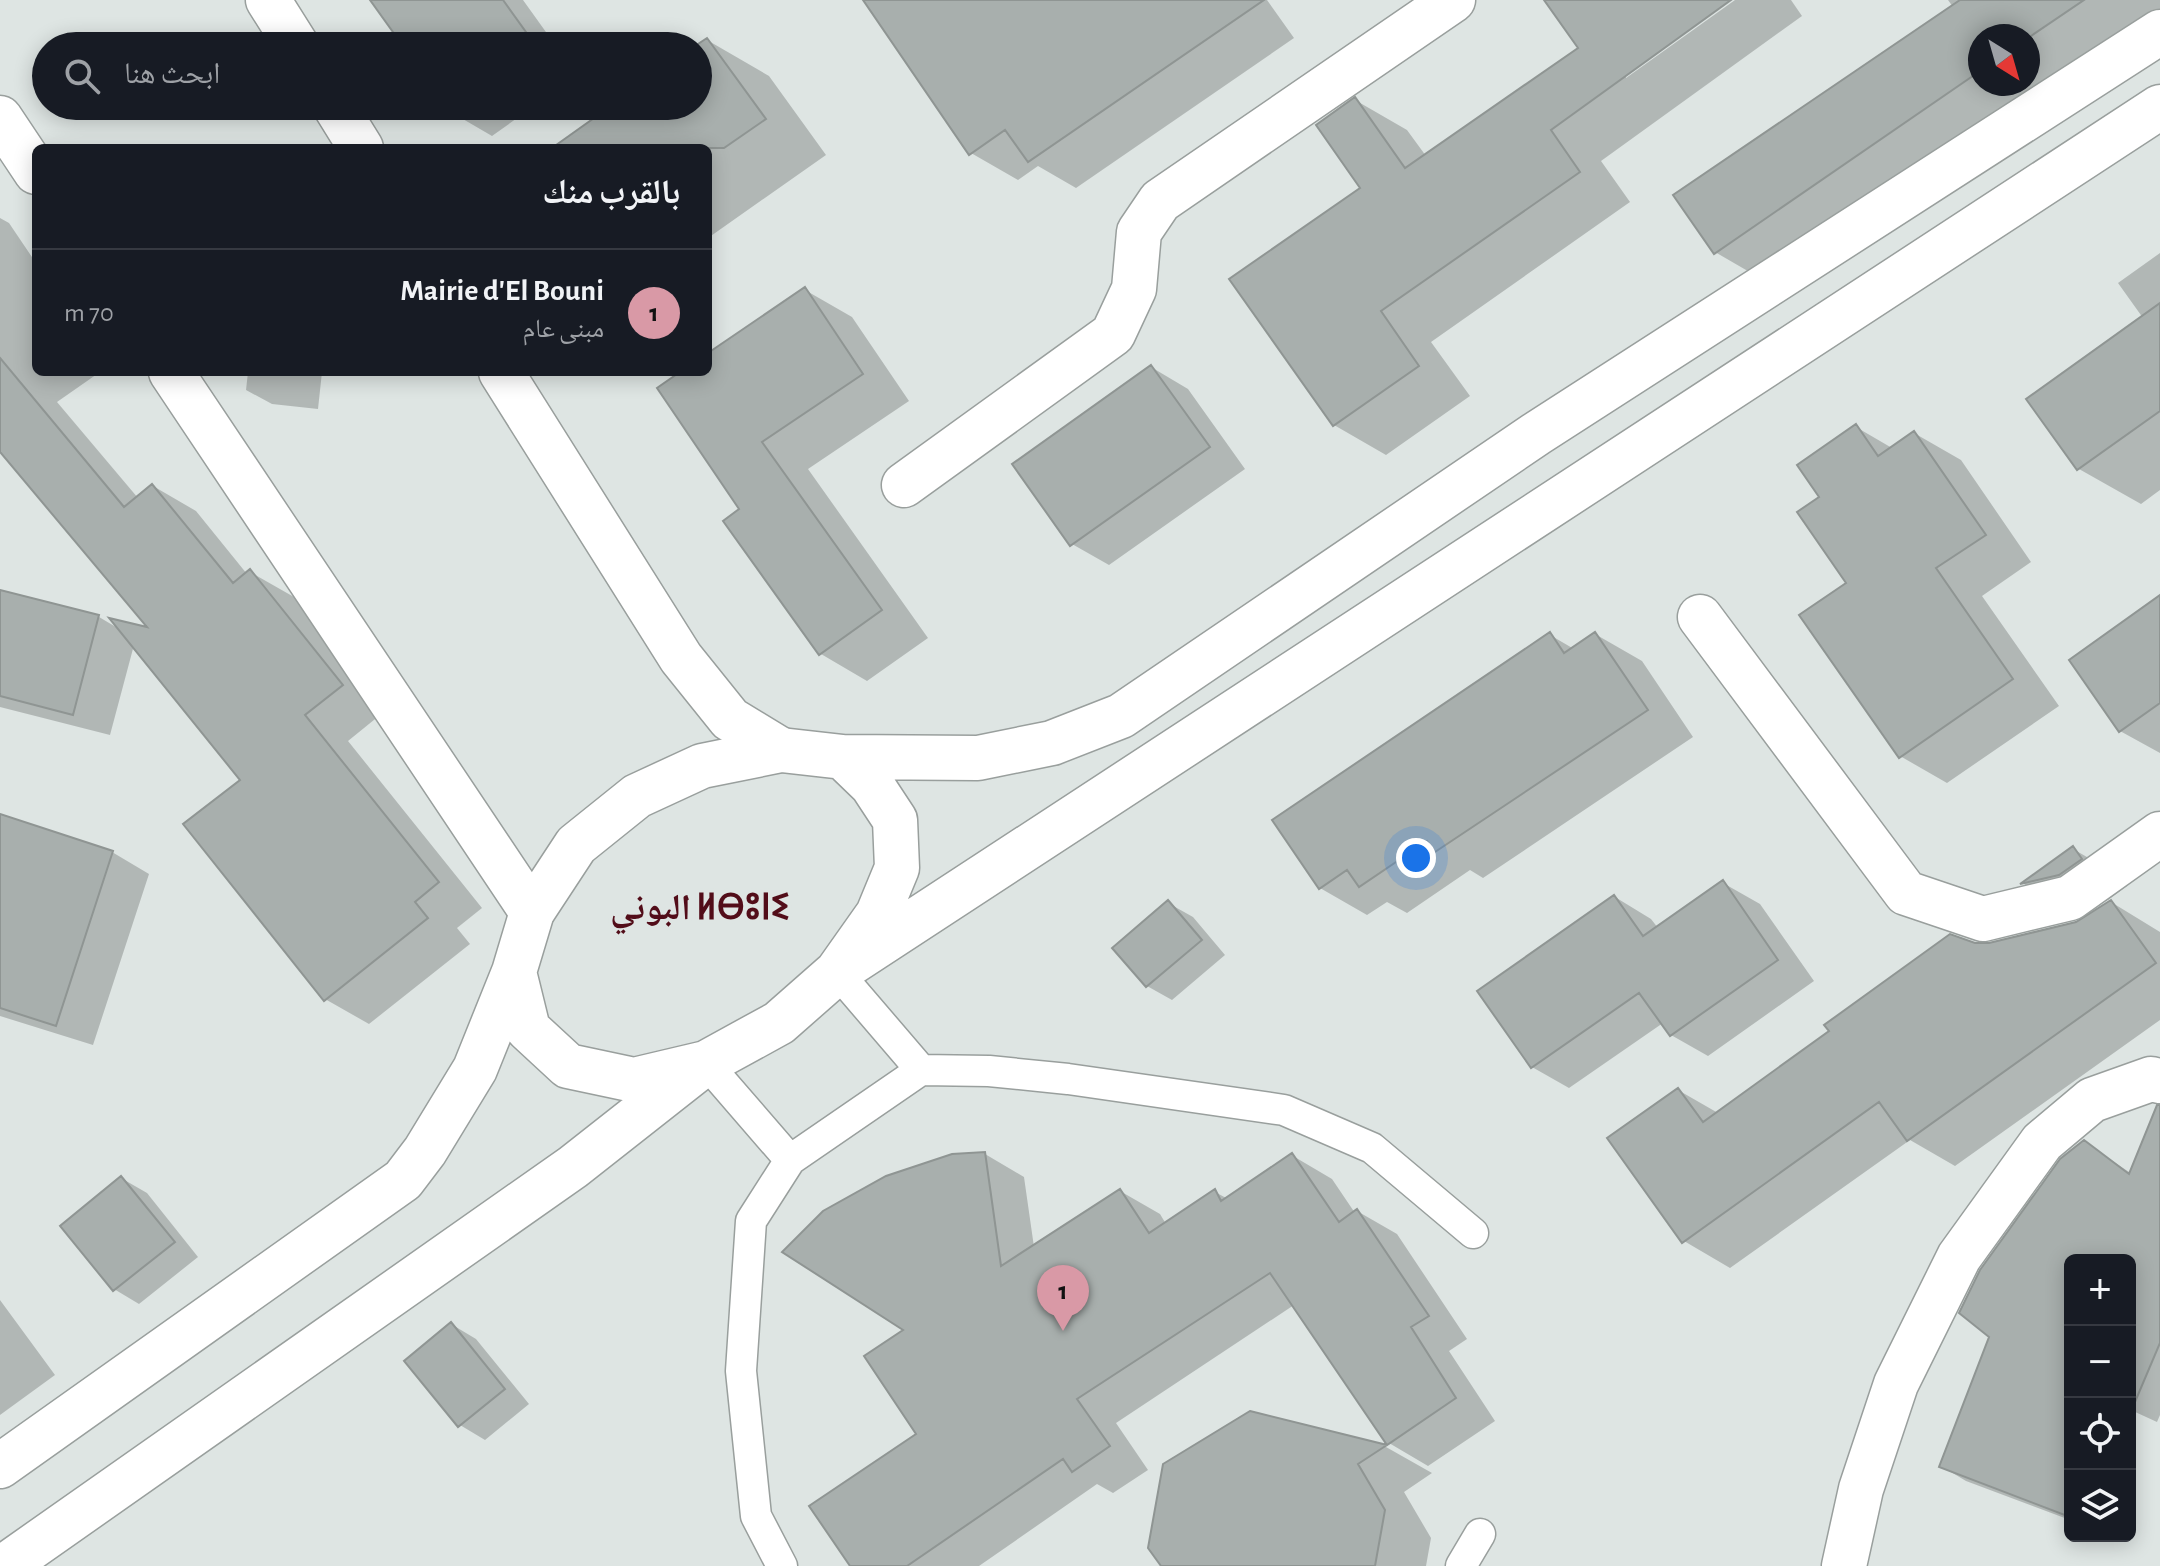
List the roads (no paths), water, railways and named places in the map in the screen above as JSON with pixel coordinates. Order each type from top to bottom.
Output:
[{"type":"main road","points":[[904,485],[1113,334],[1134,289],[1139,232],[1160,201],[1453,0]]},
{"type":"main road","points":[[272,2],[289,32]]},
{"type":"main road","points":[[0,1466],[403,1180],[425,1151],[475,1069],[514,972],[532,912],[576,845],[637,796],[702,766],[781,750],[843,757],[978,758],[1052,743],[1121,716],[1536,434],[2160,32]]},
{"type":"main road","points":[[5,1566],[573,1167],[706,1063],[779,1023],[837,972],[2160,107]]},
{"type":"main road","points":[[0,118],[32,166]]},
{"type":"main road","points":[[344,120],[359,144]]},
{"type":"main road","points":[[174,376],[532,912]]},
{"type":"main road","points":[[504,376],[681,658],[730,719],[781,750]]},
{"type":"main road","points":[[1700,617],[1906,893],[1983,919],[2070,898],[2160,834]]},
{"type":"main road","points":[[837,972],[878,914],[897,868],[895,820],[872,785],[843,757]]},
{"type":"main road","points":[[514,972],[528,1029],[568,1066],[634,1080],[706,1063]]},
{"type":"main road","points":[[1844,1566],[1861,1489],[1896,1384],[1959,1257],[2042,1142],[2092,1100],[2151,1079],[2160,1081]]},
{"type":"lane","points":[[837,972],[921,1070]]},
{"type":"lane","points":[[706,1063],[790,1160]]},
{"type":"lane","points":[[782,1566],[756,1516],[741,1371],[751,1221],[790,1160],[921,1070],[989,1071],[1068,1079],[1284,1110],[1372,1148],[1473,1233]]},
{"type":"lane","points":[[1461,1566],[1480,1534]]},
{"type":"place","name":"Mairie d'El Bouni","points":[[1063,1331]]},
{"type":"district","name":"البوني ⵍⴱⵓⵏⵉ","points":[[700,906]]}]
